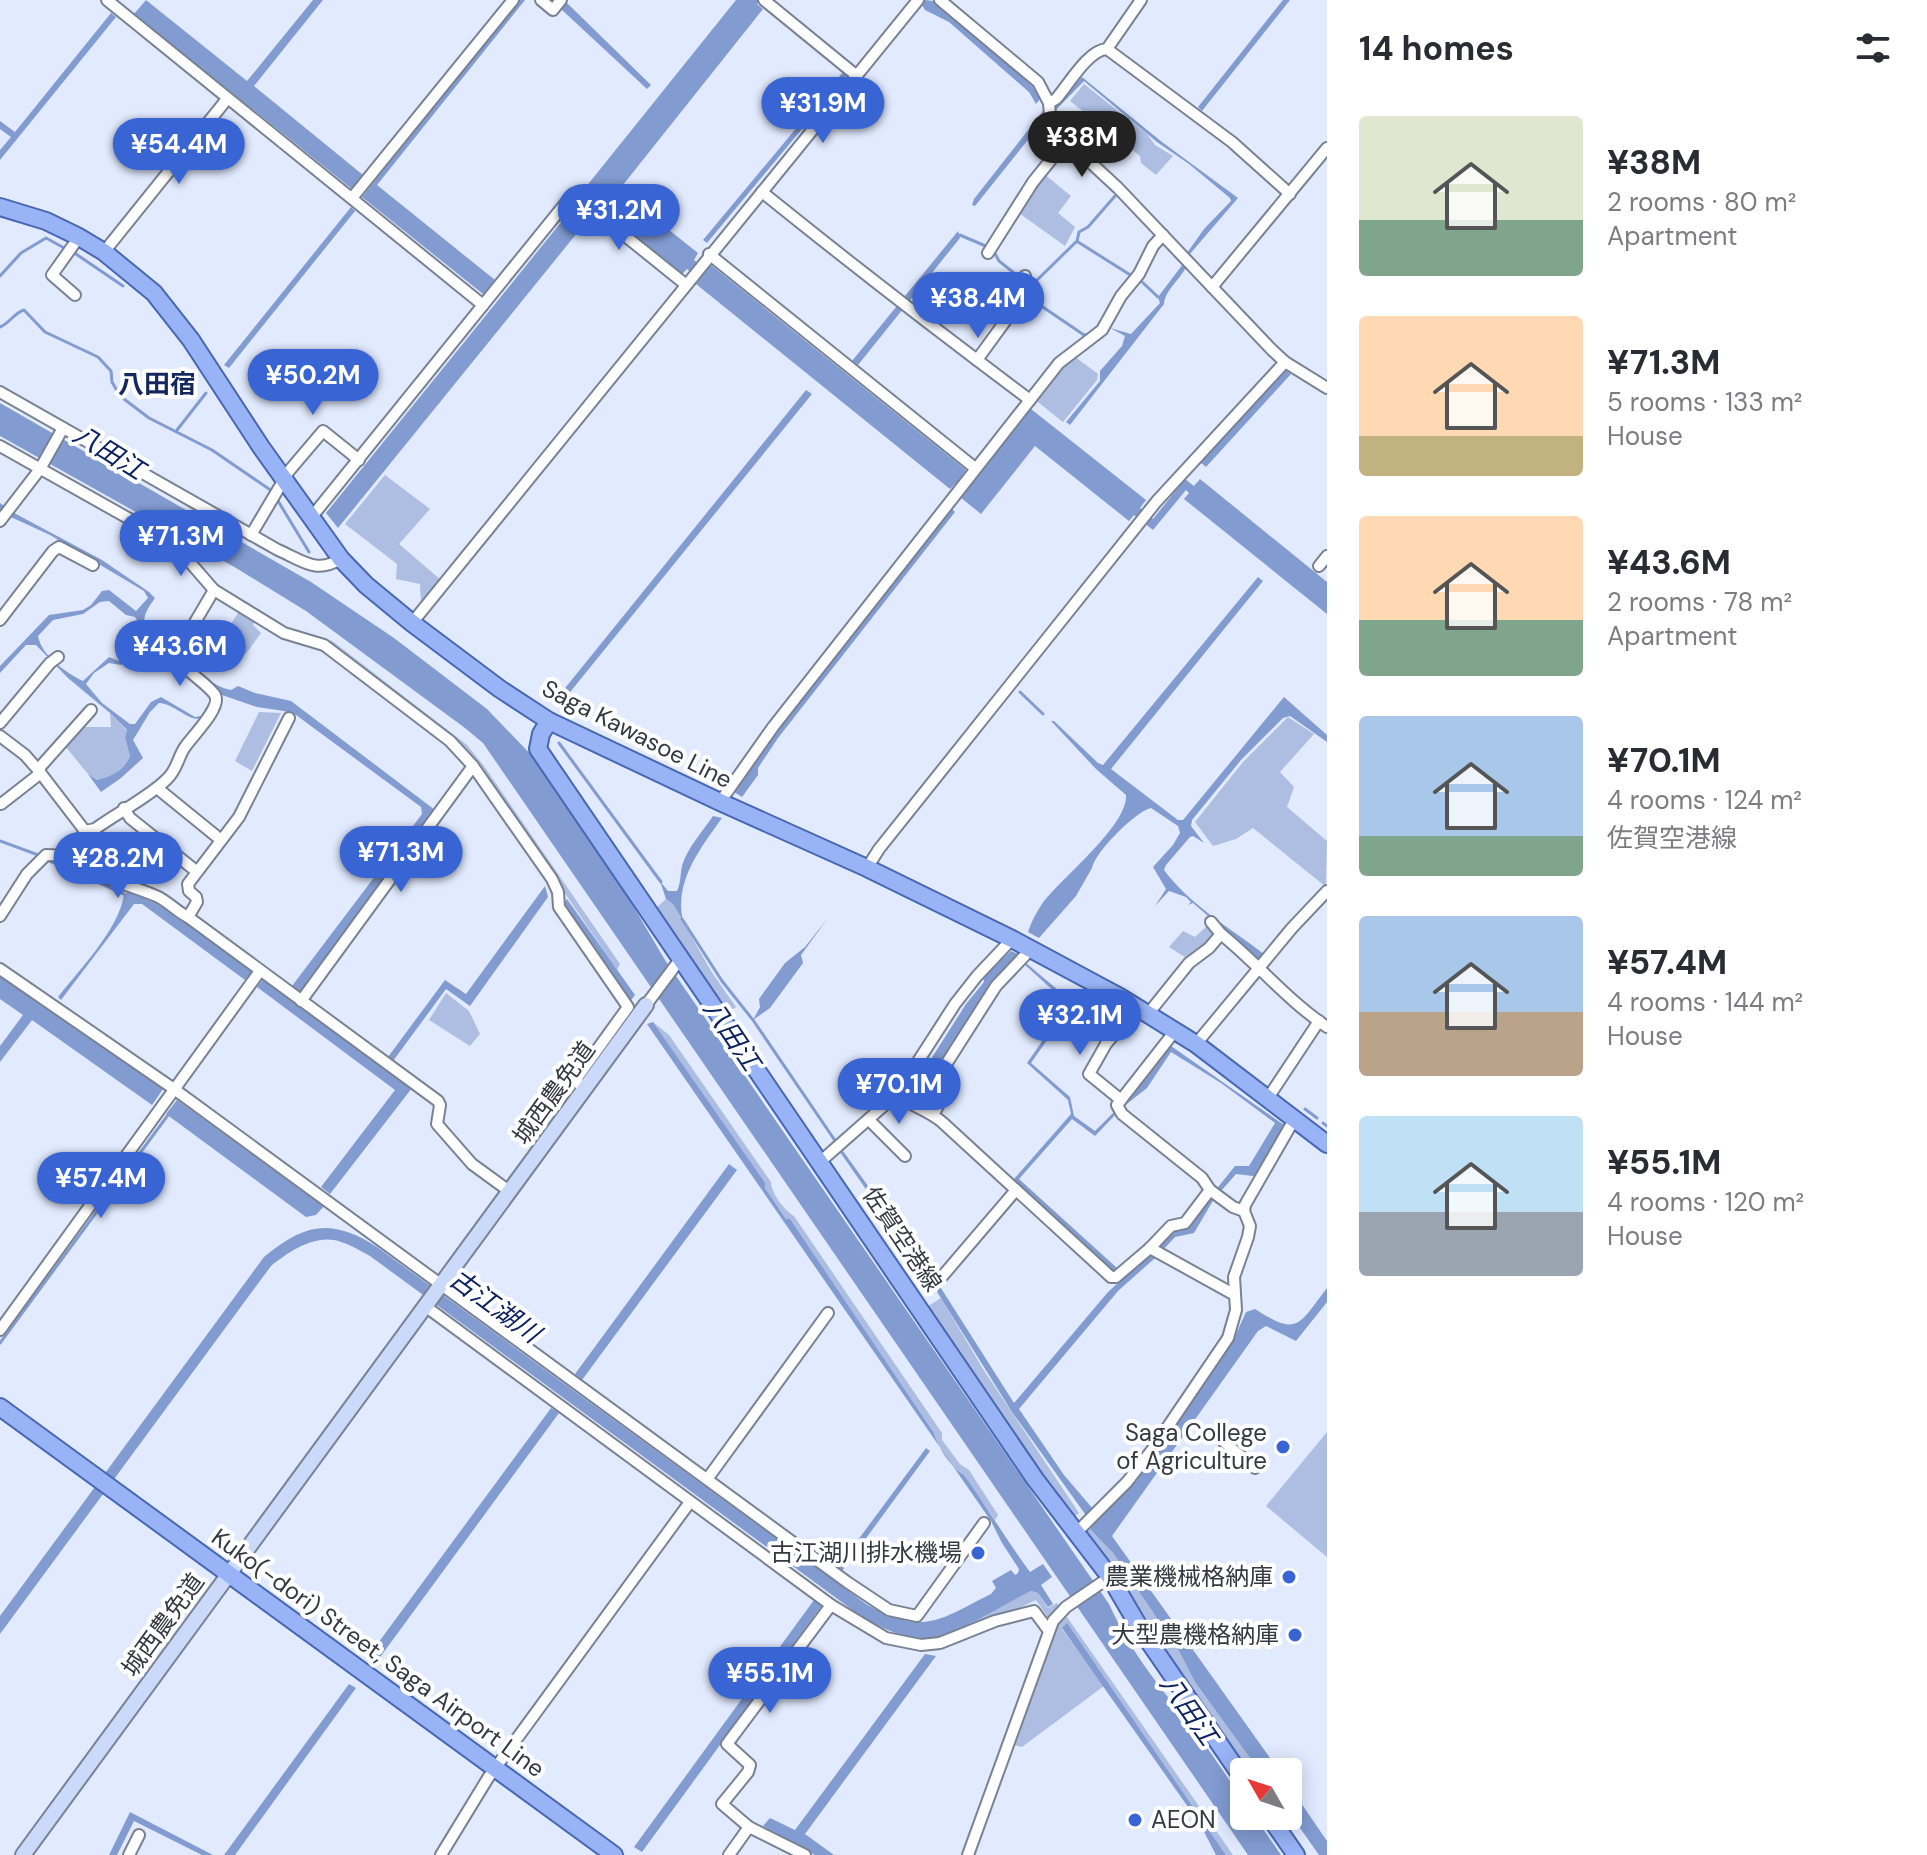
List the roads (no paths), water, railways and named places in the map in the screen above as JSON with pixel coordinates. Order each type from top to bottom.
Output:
[{"type":"main road","name":"Saga Kawasoe Line","points":[[0,207],[46,221],[73,246],[104,252],[154,293],[184,331],[278,490],[310,519],[366,585],[500,689],[549,721],[867,868],[1031,949],[1196,1044],[1327,1144]]},
{"type":"main road","name":"佐賀空港線","points":[[549,721],[541,734],[538,749],[1026,1466],[1081,1528],[1106,1580],[1230,1760]]},
{"type":"main road","name":"Kuko(-dori) Street, Saga Airport Line","points":[[0,1407],[614,1855]]},
{"type":"main road","points":[[1279,1830],[1296,1855]]},
{"type":"street","points":[[107,0],[483,305]]},
{"type":"street","points":[[352,198],[513,0]]},
{"type":"street","points":[[541,0],[553,10],[561,0]]},
{"type":"street","points":[[764,0],[857,76]]},
{"type":"street","points":[[412,623],[918,0]]},
{"type":"street","points":[[940,0],[1038,82],[1049,103],[1051,126],[1118,188],[1285,362],[1327,388]]},
{"type":"street","points":[[1107,49],[1141,0]]},
{"type":"street","points":[[1049,103],[1063,91],[1088,57],[1107,49],[1232,142],[1290,194]]},
{"type":"street","points":[[104,252],[227,99]]},
{"type":"street","points":[[988,253],[1033,182],[1066,141]]},
{"type":"street","points":[[1212,287],[1327,148]]},
{"type":"street","points":[[762,192],[897,300],[1030,400]]},
{"type":"street","points":[[310,519],[573,194],[689,280]]},
{"type":"street","points":[[720,802],[773,727],[1059,363],[1102,330],[1153,246],[1163,235]]},
{"type":"street","points":[[73,246],[52,275],[75,295]]},
{"type":"street","points":[[706,259],[972,472]]},
{"type":"street","points":[[977,360],[1022,298],[1019,287],[1025,276]]},
{"type":"street","points":[[867,868],[1148,512],[1190,462],[1285,362]]},
{"type":"street","points":[[0,392],[278,550],[318,567],[326,568],[341,559]]},
{"type":"street","points":[[5,515],[40,469],[63,428]]},
{"type":"street","points":[[251,535],[278,490],[323,431],[359,460]]},
{"type":"street","points":[[0,446],[174,544],[214,590],[284,633],[324,645],[450,741],[473,766],[552,879],[558,892],[559,907],[628,1007],[576,1079],[583,1090]]},
{"type":"street","points":[[0,620],[59,547],[93,565]]},
{"type":"street","points":[[1319,566],[1327,556]]},
{"type":"street","points":[[70,856],[85,831],[95,829],[157,788],[172,774],[184,748],[211,714],[215,695],[184,669],[176,654],[214,590]]},
{"type":"street","points":[[0,723],[54,660]]},
{"type":"street","points":[[1,804],[37,776],[91,710]]},
{"type":"street","points":[[188,917],[197,902],[188,884],[239,817],[289,718]]},
{"type":"street","points":[[0,736],[25,755],[85,831]]},
{"type":"street","points":[[301,1001],[473,766]]},
{"type":"street","points":[[157,788],[221,840]]},
{"type":"street","points":[[124,808],[130,818],[196,871]]},
{"type":"street","points":[[70,856],[99,874],[158,897],[438,1101],[437,1124],[472,1164],[509,1191]]},
{"type":"street","points":[[0,916],[27,874],[43,857],[70,856]]},
{"type":"street","points":[[1196,1044],[1259,968],[1326,895]]},
{"type":"street","points":[[1211,922],[1323,1024],[1268,1098]]},
{"type":"street","points":[[1121,1100],[1089,1074],[1106,1044],[1221,934]]},
{"type":"street","points":[[821,1161],[897,1094],[955,1004],[1012,939]]},
{"type":"street","points":[[933,1115],[945,1093],[943,1069],[996,986],[1031,949]]},
{"type":"street","points":[[646,1005],[681,958]]},
{"type":"street","points":[[0,969],[174,1089],[889,1610],[917,1616],[984,1523]]},
{"type":"street","points":[[0,1330],[260,971]]},
{"type":"street","name":"城西農免道","points":[[23,1855],[646,1005]]},
{"type":"street","points":[[1081,1528],[1127,1482],[1152,1450],[1228,1338],[1236,1310],[1234,1277],[1250,1226],[1244,1211],[1210,1190],[1202,1178],[1122,1114],[1117,1105],[1175,1031]]},
{"type":"street","points":[[897,1094],[933,1115],[1111,1277],[1116,1277],[1171,1226],[1185,1223],[1210,1190]]},
{"type":"street","points":[[1244,1211],[1295,1118]]},
{"type":"street","points":[[869,1120],[905,1156]]},
{"type":"street","points":[[940,1279],[1016,1190]]},
{"type":"street","points":[[1150,1248],[1235,1295]]},
{"type":"street","points":[[425,1306],[831,1605],[886,1638],[921,1645],[940,1643],[995,1621],[1034,1611],[1049,1631]]},
{"type":"street","points":[[708,1478],[828,1313]]},
{"type":"street","points":[[1223,1441],[1255,1468]]},
{"type":"street","points":[[441,1855],[494,1768],[690,1502]]},
{"type":"street","points":[[968,1855],[1049,1631],[1059,1613],[1106,1580]]},
{"type":"street","points":[[805,1855],[749,1827],[722,1804],[748,1772],[750,1765],[727,1744],[831,1605]]},
{"type":"street","points":[[729,1855],[749,1827]]},
{"type":"street","points":[[129,1855],[139,1835]]},
{"type":"waterway","points":[[1029,285],[1077,241],[1079,232],[1088,227],[1115,196]]},
{"type":"waterway","points":[[960,235],[988,247]]},
{"type":"waterway","points":[[0,276],[21,253],[46,238],[66,249]]},
{"type":"waterway","points":[[1078,242],[1132,276]]},
{"type":"waterway","points":[[73,252],[123,286]]},
{"type":"waterway","points":[[994,252],[999,261],[1019,277]]},
{"type":"waterway","points":[[1140,280],[1158,297]]},
{"type":"waterway","points":[[1028,284],[1031,299],[1084,335],[1091,334]]},
{"type":"waterway","points":[[0,327],[24,310],[45,332],[98,357],[111,371],[112,382],[120,396],[149,418],[212,450],[272,491],[309,552]]},
{"type":"waterway","points":[[177,430],[206,393]]},
{"type":"waterway","points":[[1020,692],[1043,714]]},
{"type":"waterway","points":[[559,743],[661,882]]},
{"type":"waterway","points":[[0,841],[41,856]]},
{"type":"waterway","points":[[47,860],[124,894]]},
{"type":"waterway","name":"八田江","points":[[682,919],[836,1142]]},
{"type":"waterway","points":[[1305,1109],[1317,1118]]},
{"type":"waterway","points":[[0,1343],[168,1115]]},
{"type":"waterway","points":[[1323,1123],[1327,1126]]},
{"type":"place","name":"Saga College of Agriculture","points":[[1283,1447]]},
{"type":"place","name":"古江湖川排水機場","points":[[978,1553]]},
{"type":"place","name":"農業機械格納庫","points":[[1289,1577]]},
{"type":"place","name":"大型農機格納庫","points":[[1295,1635]]},
{"type":"place","name":"AEON","points":[[1135,1820]]},
{"type":"district","name":"八田宿","points":[[157,384]]},
{"type":"water label","name":"古江湖川","points":[[495,1306]]}]
